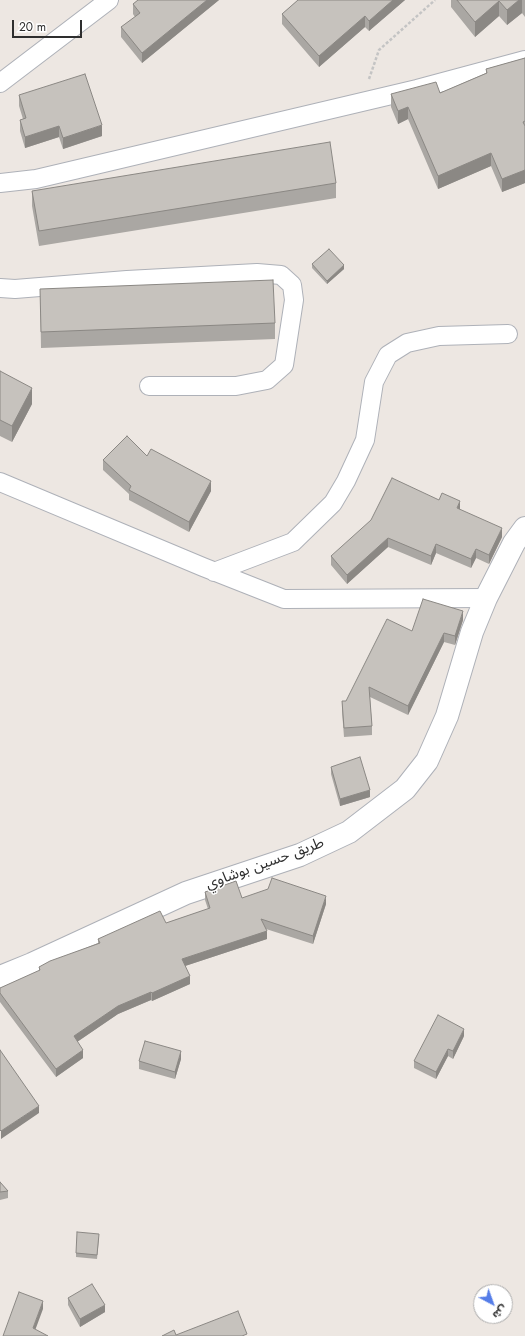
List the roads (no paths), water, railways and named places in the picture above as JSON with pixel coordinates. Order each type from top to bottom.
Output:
[{"type":"street","points":[[0,83],[109,0]]},
{"type":"street","points":[[0,182],[36,179],[424,87],[525,60]]},
{"type":"street","points":[[0,288],[15,289],[127,280],[257,273],[281,275],[292,285],[294,300],[284,365],[267,380],[236,386],[149,386]]},
{"type":"street","points":[[214,572],[292,542],[333,503],[346,482],[364,440],[374,382],[388,355],[407,343],[439,336],[508,334]]},
{"type":"street","points":[[0,482],[214,572],[284,599],[486,598]]},
{"type":"street","name":"طريق حسين بوشاوي","points":[[0,977],[32,964],[186,893],[300,855],[348,832],[405,789],[427,761],[447,716],[472,632],[486,598],[520,536]]}]
